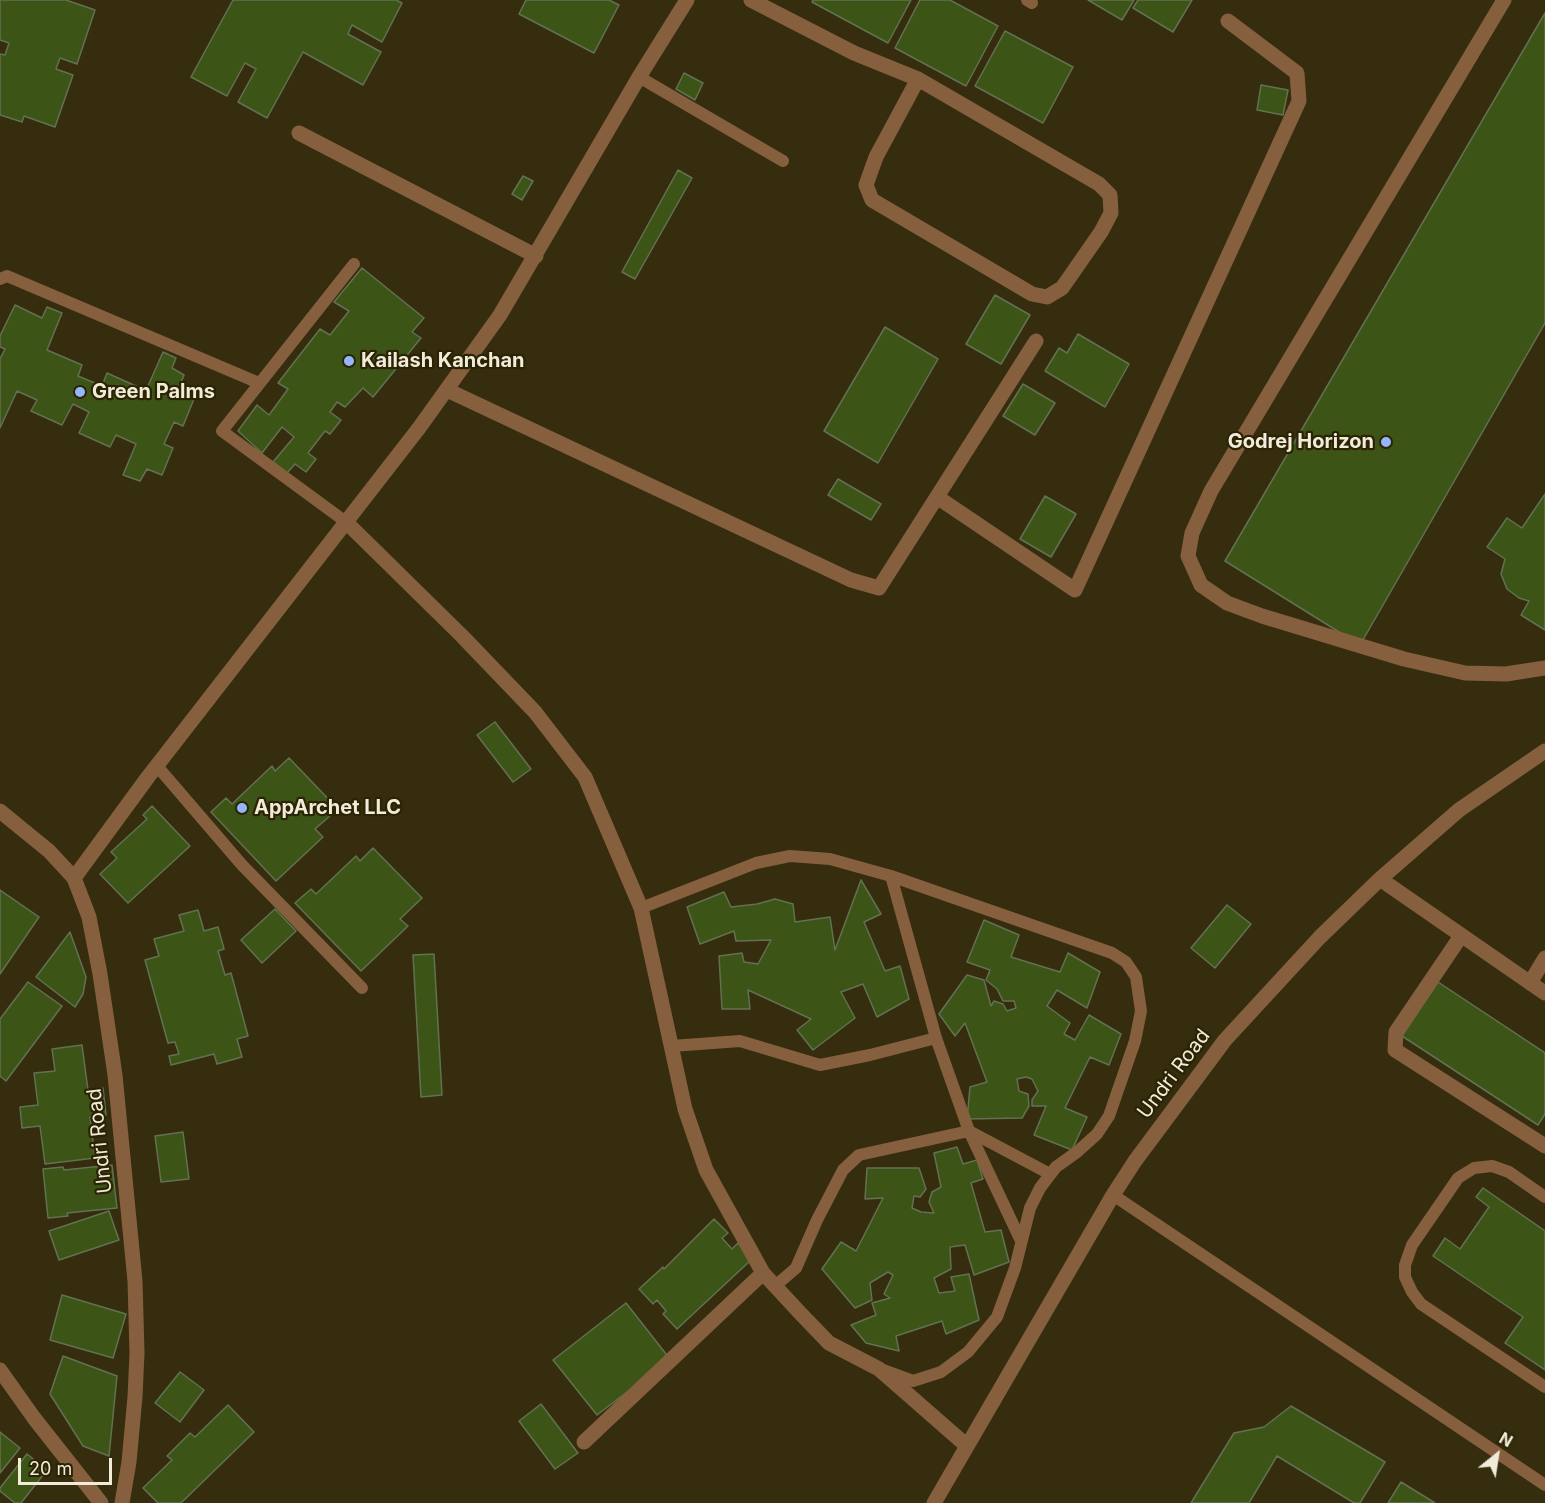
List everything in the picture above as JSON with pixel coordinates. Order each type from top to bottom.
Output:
[{"type":"street","points":[[74,878],[157,766],[447,390],[500,315],[639,77],[687,0]]},
{"type":"street","points":[[751,0],[854,53],[918,79],[1099,184],[1110,195],[1111,213],[1101,232],[1062,288],[1047,297],[1032,294],[872,200],[866,185],[876,157],[918,79]]},
{"type":"street","points":[[1504,0],[1211,491],[1192,533],[1188,556],[1201,585],[1227,603],[1273,619],[1404,659],[1465,673],[1506,674],[1545,668]]},
{"type":"street","points":[[937,497],[1076,590],[1299,101],[1297,73],[1228,21]]},
{"type":"street","points":[[299,133],[536,256]]},
{"type":"street","points":[[447,390],[850,580],[879,588],[1036,341]]},
{"type":"street","points":[[346,522],[462,636],[535,712],[585,777],[641,908],[685,1109],[706,1170],[763,1273],[829,1343],[879,1369],[967,1446]]},
{"type":"street","name":"Undri Road","points":[[934,1503],[1113,1195],[1135,1161],[1224,1040],[1320,937],[1380,879],[1459,810],[1545,751]]},
{"type":"street","name":"Undri Road","points":[[0,811],[49,851],[74,878],[89,917],[102,985],[115,1075],[133,1250],[137,1353],[129,1462],[123,1503]]},
{"type":"street","points":[[1380,879],[1545,993]]},
{"type":"street","points":[[1461,936],[1396,1032],[1395,1050],[1545,1146]]},
{"type":"street","points":[[1530,983],[1543,964]]},
{"type":"street","points":[[584,1442],[763,1273]]},
{"type":"street","points":[[0,1370],[34,1418],[101,1503]]},
{"type":"lane","points":[[639,77],[783,161]]},
{"type":"lane","points":[[346,522],[222,431],[354,264]]},
{"type":"lane","points":[[0,279],[7,276],[259,383]]},
{"type":"lane","points":[[157,766],[242,865],[362,988]]},
{"type":"lane","points":[[641,908],[756,863],[789,856],[830,859],[891,876],[1112,953],[1126,962],[1136,977],[1141,1011],[1135,1041],[1109,1116],[1097,1134],[1056,1167],[1040,1188],[1030,1208],[1006,1295],[997,1317],[968,1352],[941,1372],[913,1381],[879,1369]]},
{"type":"lane","points":[[891,876],[936,1038],[969,1131],[1022,1241]]},
{"type":"lane","points":[[672,1046],[740,1041],[820,1065],[936,1038]]},
{"type":"lane","points":[[775,1286],[796,1268],[817,1220],[843,1170],[859,1155],[969,1131],[1050,1174]]},
{"type":"lane","points":[[1545,1197],[1509,1172],[1492,1166],[1474,1168],[1458,1178],[1412,1245],[1405,1264],[1405,1277],[1421,1304],[1545,1387]]},
{"type":"lane","points":[[1113,1195],[1545,1485]]},
{"type":"building","points":[[0,0],[66,0],[95,10],[77,64],[60,58],[56,69],[73,75],[55,127],[24,116],[22,122],[0,115],[0,54],[5,55],[9,43],[0,40]]},
{"type":"building","points":[[233,0],[396,0],[402,3],[382,42],[352,25],[348,34],[381,52],[363,85],[303,52],[267,118],[238,102],[256,69],[245,63],[227,96],[191,77]]},
{"type":"building","points":[[526,0],[609,0],[619,5],[594,53],[519,14]]},
{"type":"building","points":[[813,0],[911,0],[888,43],[812,2]]},
{"type":"building","points":[[920,0],[950,0],[998,26],[966,86],[895,48]]},
{"type":"building","points":[[1088,0],[1134,0],[1122,20]]},
{"type":"building","points":[[1138,0],[1192,0],[1173,32],[1133,8]]},
{"type":"building","name":"Godrej Horizon","points":[[1545,13],[1545,323],[1360,645],[1225,561]]},
{"type":"building","points":[[1005,31],[1073,67],[1043,123],[975,86]]},
{"type":"building","points":[[684,73],[703,83],[695,100],[676,89]]},
{"type":"building","points":[[1261,85],[1288,90],[1283,115],[1257,110]]},
{"type":"building","points":[[678,170],[692,178],[635,279],[622,272]]},
{"type":"building","points":[[523,176],[533,181],[522,200],[512,194]]},
{"type":"building","name":"Kailash Kanchan","points":[[362,268],[424,318],[412,332],[421,338],[373,397],[363,388],[345,407],[337,402],[330,412],[341,420],[330,434],[325,431],[308,453],[316,459],[306,472],[295,464],[287,473],[273,462],[294,437],[282,427],[262,453],[238,431],[257,405],[269,415],[288,389],[278,383],[320,329],[330,335],[349,311],[334,302]]},
{"type":"building","points":[[995,295],[1030,315],[1001,364],[966,344]]},
{"type":"building","name":"Green Palms","points":[[15,305],[42,318],[47,307],[62,313],[47,350],[82,365],[78,376],[102,386],[107,373],[136,386],[133,390],[144,395],[163,352],[176,358],[172,368],[184,375],[179,388],[196,394],[183,426],[174,422],[164,444],[173,448],[162,475],[147,469],[140,481],[123,475],[136,444],[116,435],[110,447],[79,433],[89,412],[73,404],[62,425],[31,411],[37,400],[17,391],[0,428],[0,359],[5,349],[0,347],[0,336]]},
{"type":"building","points":[[885,327],[938,359],[878,463],[824,431]]},
{"type":"building","points":[[1078,334],[1129,364],[1105,407],[1045,371],[1059,348],[1067,353]]},
{"type":"building","points":[[1023,384],[1055,403],[1035,435],[1003,416]]},
{"type":"building","points":[[838,479],[881,504],[871,520],[828,495]]},
{"type":"building","points":[[1545,494],[1545,630],[1521,615],[1529,601],[1519,598],[1507,589],[1501,574],[1505,559],[1487,547],[1507,518],[1522,528]]},
{"type":"building","points":[[1045,496],[1076,514],[1051,557],[1020,539]]},
{"type":"building","points":[[495,722],[531,769],[513,782],[477,735]]},
{"type":"building","points":[[289,758],[338,809],[315,829],[323,837],[276,881],[211,812],[226,798],[232,804],[272,766],[275,771]]},
{"type":"building","points":[[152,806],[190,846],[128,903],[100,874],[117,858],[111,852],[147,819],[143,815]]},
{"type":"building","points":[[373,848],[422,898],[400,919],[408,926],[361,971],[295,903],[311,889],[316,894],[356,856],[360,861]]},
{"type":"building","points":[[861,880],[881,914],[864,922],[885,971],[900,966],[909,999],[877,1017],[863,984],[841,992],[855,1018],[813,1050],[797,1030],[811,1019],[748,990],[750,1009],[722,1009],[719,956],[742,953],[744,962],[758,964],[771,940],[736,941],[734,931],[700,944],[687,907],[724,892],[731,907],[775,899],[793,904],[795,922],[830,917],[835,950]]},
{"type":"building","points":[[0,890],[39,917],[0,974]]},
{"type":"building","points":[[1227,905],[1251,924],[1215,968],[1191,948]]},
{"type":"building","points":[[275,909],[296,931],[262,963],[241,940]]},
{"type":"building","points":[[198,910],[204,931],[218,927],[224,949],[218,951],[225,975],[231,973],[248,1036],[237,1039],[242,1057],[217,1064],[214,1054],[171,1065],[169,1056],[179,1054],[175,1042],[168,1043],[145,960],[159,956],[154,939],[184,931],[179,915]]},
{"type":"building","points":[[984,920],[1019,935],[1011,957],[1060,972],[1068,953],[1100,972],[1087,1008],[1057,990],[1047,1006],[1070,1023],[1064,1034],[1075,1040],[1089,1015],[1121,1034],[1109,1065],[1090,1057],[1065,1108],[1087,1117],[1072,1150],[1034,1135],[1046,1106],[1032,1106],[1032,1100],[1038,1091],[1032,1079],[1026,1077],[1017,1079],[1019,1091],[1028,1094],[1029,1106],[1022,1118],[967,1119],[970,1087],[987,1082],[965,1023],[955,1036],[939,1014],[967,975],[984,980],[991,1006],[994,1001],[1003,1004],[1007,1011],[1016,1008],[1014,1001],[1003,1001],[997,989],[986,980],[990,970],[967,962]]},
{"type":"building","points":[[70,932],[86,977],[83,994],[75,1007],[36,977]]},
{"type":"building","points":[[434,954],[442,1095],[421,1097],[413,955]]},
{"type":"building","points":[[28,982],[62,1006],[6,1081],[0,1076],[0,1019]]},
{"type":"building","points":[[1438,982],[1545,1053],[1545,1114],[1538,1125],[1402,1036]]},
{"type":"building","points":[[82,1045],[88,1090],[103,1088],[106,1115],[90,1117],[95,1158],[45,1164],[40,1126],[22,1128],[20,1107],[38,1105],[34,1073],[55,1071],[52,1049]]},
{"type":"building","points":[[183,1132],[189,1179],[161,1182],[155,1136]]},
{"type":"building","points":[[957,1147],[963,1164],[977,1160],[983,1179],[971,1183],[985,1232],[1001,1230],[1009,1262],[974,1275],[965,1245],[950,1247],[951,1269],[934,1278],[939,1293],[955,1291],[951,1277],[969,1274],[979,1320],[946,1334],[942,1321],[896,1336],[899,1351],[866,1343],[851,1325],[876,1315],[872,1303],[890,1298],[884,1294],[893,1275],[888,1272],[870,1283],[872,1300],[855,1308],[822,1269],[841,1242],[856,1251],[883,1198],[865,1199],[867,1168],[919,1168],[926,1189],[920,1197],[914,1196],[912,1208],[921,1212],[934,1213],[929,1202],[932,1192],[941,1187],[934,1153]]},
{"type":"building","points":[[112,1165],[117,1208],[67,1213],[68,1216],[48,1218],[43,1169],[63,1167],[64,1170]]},
{"type":"building","points":[[1483,1188],[1545,1231],[1545,1370],[1505,1343],[1523,1317],[1433,1256],[1445,1238],[1460,1249],[1489,1207],[1476,1197]]},
{"type":"building","points":[[109,1211],[119,1240],[59,1260],[49,1231]]},
{"type":"building","points":[[714,1219],[728,1233],[722,1238],[732,1249],[738,1243],[752,1259],[677,1329],[663,1314],[666,1311],[657,1300],[653,1304],[639,1289],[663,1267],[664,1269]]},
{"type":"building","points":[[62,1295],[126,1314],[113,1358],[50,1340]]},
{"type":"building","points":[[626,1303],[670,1359],[597,1415],[553,1360]]},
{"type":"building","points":[[63,1356],[117,1376],[109,1456],[83,1446],[50,1394]]},
{"type":"building","points":[[180,1372],[204,1390],[180,1422],[155,1403]]},
{"type":"building","points":[[541,1404],[578,1453],[555,1469],[519,1421]]},
{"type":"building","points":[[228,1405],[254,1432],[181,1503],[158,1503],[143,1488],[172,1460],[167,1456],[190,1433],[195,1437]]},
{"type":"building","points":[[1291,1406],[1385,1462],[1360,1503],[1354,1503],[1277,1456],[1249,1503],[1191,1503],[1234,1433],[1264,1427]]},
{"type":"building","points":[[0,1432],[20,1448],[0,1473]]},
{"type":"building","points":[[27,1454],[47,1470],[21,1503],[15,1503],[0,1491],[0,1488]]},
{"type":"building","points":[[1401,1482],[1435,1503],[1388,1503]]},
{"type":"place","name":"Kailash Kanchan","points":[[349,361]]},
{"type":"place","name":"Green Palms","points":[[80,392]]},
{"type":"place","name":"Godrej Horizon","points":[[1386,442]]},
{"type":"place","name":"AppArchet LLC","points":[[242,808]]}]
